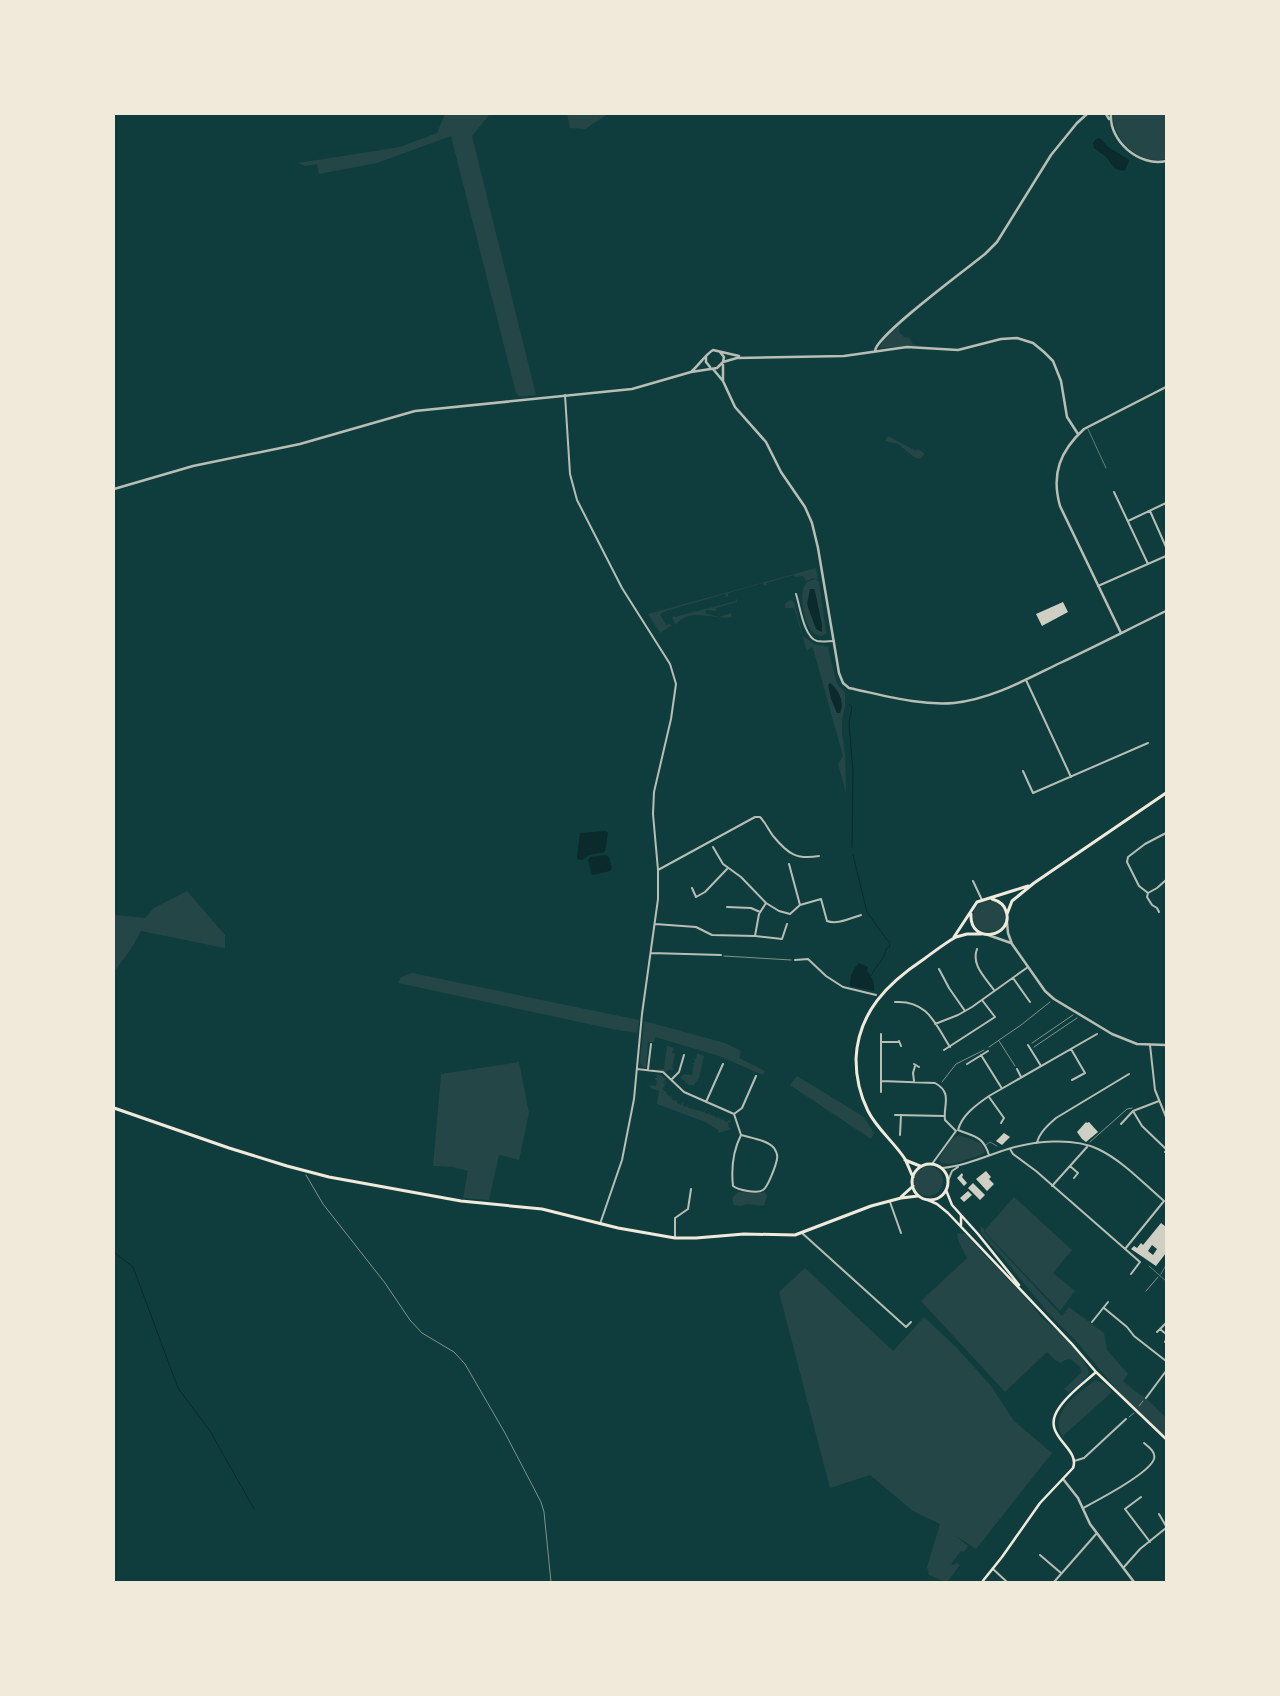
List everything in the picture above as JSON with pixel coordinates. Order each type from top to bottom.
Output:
[{"type":"main road","points":[[918,1196],[912,1186],[912,1177],[905,1160],[873,1119],[863,1100],[858,1084],[856,1066],[859,1037],[872,1006],[886,989],[903,974],[952,939],[967,934],[992,935],[1003,929],[1010,904],[1015,898],[1166,793]]},
{"type":"main road","points":[[952,939],[977,902],[1009,893],[1034,883]]},
{"type":"main road","points":[[989,898],[999,901],[1003,905],[1007,916]]},
{"type":"main road","points":[[971,910],[970,916],[973,926],[981,934]]},
{"type":"main road","points":[[114,1108],[304,1171],[461,1201],[542,1209],[600,1224],[675,1238],[744,1234],[795,1235],[871,1206],[901,1198],[918,1196],[942,1208],[1026,1294],[1096,1372],[1166,1439]]},
{"type":"main road","points":[[905,1160],[920,1166],[932,1164],[942,1168],[948,1176],[946,1190],[939,1198],[928,1200]]},
{"type":"main road","points":[[912,1177],[920,1166]]},
{"type":"main road","points":[[901,1198],[912,1186]]},
{"type":"main road","points":[[946,1190],[952,1205],[1026,1294]]},
{"type":"main road","points":[[960,1226],[961,1215]]},
{"type":"main road","points":[[982,1582],[1040,1502],[1073,1468],[1074,1461],[1072,1455],[1057,1437],[1054,1428],[1055,1417],[1061,1405],[1096,1372]]},
{"type":"street","points":[[875,351],[877,344],[904,318],[985,254],[997,242],[1051,155],[1077,122],[1087,114]]},
{"type":"street","points":[[1106,114],[1117,139],[1138,157],[1148,162],[1165,162]]},
{"type":"street","points":[[1110,114],[1110,120]]},
{"type":"street","points":[[691,372],[710,352],[719,351],[743,357],[834,357],[907,347],[958,350],[1007,338],[1017,338],[1027,340],[1044,352],[1056,365],[1061,381],[1067,417],[1078,434]]},
{"type":"street","points":[[719,351],[723,355],[723,381]]},
{"type":"street","points":[[706,356],[707,364],[723,381],[735,407],[766,442],[781,472],[806,507],[818,548],[839,673],[846,686],[902,699],[934,703],[971,700],[1026,680],[1166,611]]},
{"type":"street","points":[[114,489],[193,466],[300,444],[415,411],[632,389],[691,372],[717,368],[723,362],[743,357]]},
{"type":"street","points":[[1121,633],[1060,506],[1056,491],[1056,476],[1065,449],[1078,434],[1087,427],[1166,387]]},
{"type":"street","points":[[565,395],[570,474],[576,500],[618,580],[670,664],[676,684],[671,719],[654,792],[653,814],[658,870],[658,899],[642,1014],[630,1123],[622,1160],[600,1224]]},
{"type":"street","points":[[1114,492],[1148,564]]},
{"type":"street","points":[[1128,521],[1166,503]]},
{"type":"street","points":[[1150,511],[1166,547]]},
{"type":"street","points":[[1098,586],[1166,556]]},
{"type":"street","points":[[796,594],[810,638],[818,641],[834,640]]},
{"type":"street","points":[[1026,680],[1071,777]]},
{"type":"street","points":[[1023,771],[1033,793],[1148,743]]},
{"type":"street","points":[[658,870],[755,817],[760,817],[764,820],[774,836],[792,854],[806,858],[819,856]]},
{"type":"street","points":[[1148,893],[1139,886],[1127,862],[1128,857],[1145,844],[1166,833]]},
{"type":"street","points":[[713,847],[727,869],[741,877],[766,903],[779,911],[790,914],[800,905],[822,899],[827,921],[829,922],[835,923],[862,916]]},
{"type":"street","points":[[789,864],[800,905]]},
{"type":"street","points":[[692,888],[696,897],[705,892],[727,869]]},
{"type":"street","points":[[1148,893],[1166,880]]},
{"type":"street","points":[[973,881],[982,900]]},
{"type":"street","points":[[1148,893],[1147,897],[1152,906],[1157,908],[1158,912]]},
{"type":"street","points":[[756,936],[760,912],[766,903]]},
{"type":"street","points":[[726,907],[751,908],[760,912]]},
{"type":"street","points":[[1007,916],[1008,933],[1012,944],[1046,991],[1054,999],[1112,1034],[1137,1044],[1166,1045]]},
{"type":"street","points":[[655,924],[696,927],[712,935],[756,936],[782,939],[787,924]]},
{"type":"street","points":[[986,935],[1012,944]]},
{"type":"street","points":[[977,949],[975,958],[977,966],[995,991]]},
{"type":"street","points":[[651,953],[721,956]]},
{"type":"street","points":[[795,960],[808,959],[826,976],[843,987],[876,995]]},
{"type":"street","points":[[935,1024],[965,1011],[1028,967]]},
{"type":"street","points":[[940,969],[949,988],[965,1011]]},
{"type":"street","points":[[1013,978],[1030,1002]]},
{"type":"street","points":[[944,1050],[994,1017],[982,1000]]},
{"type":"street","points":[[895,1002],[909,1001],[921,1007],[950,1047]]},
{"type":"street","points":[[1090,1031],[1093,1036]]},
{"type":"street","points":[[881,1034],[882,1092]]},
{"type":"street","points":[[932,1164],[957,1131],[961,1121],[976,1106],[1001,1088],[1097,1034]]},
{"type":"street","points":[[881,1042],[899,1042],[901,1046]]},
{"type":"street","points":[[648,1070],[651,1044]]},
{"type":"street","points":[[1028,1045],[1041,1066]]},
{"type":"street","points":[[1150,1045],[1155,1090],[1166,1117]]},
{"type":"street","points":[[1071,1049],[1085,1073],[1072,1080]]},
{"type":"street","points":[[967,1064],[988,1051]]},
{"type":"street","points":[[672,1080],[680,1070],[684,1055]]},
{"type":"street","points":[[982,1055],[1001,1088]]},
{"type":"street","points":[[706,1102],[723,1064]]},
{"type":"street","points":[[914,1082],[913,1073],[916,1066]]},
{"type":"street","points":[[637,1069],[663,1072],[684,1092],[734,1114],[741,1135],[732,1166],[733,1186],[738,1190],[759,1192],[767,1186],[777,1160],[777,1154],[769,1144],[741,1135]]},
{"type":"street","points":[[1017,1070],[1021,1077]]},
{"type":"street","points":[[1037,1143],[1038,1138],[1056,1118],[1129,1074]]},
{"type":"street","points":[[734,1114],[742,1108],[756,1076]]},
{"type":"street","points":[[881,1082],[935,1083],[941,1086],[947,1096],[944,1116],[946,1122],[957,1131],[979,1139],[986,1145],[990,1155]]},
{"type":"street","points":[[989,1096],[1004,1118],[1001,1123]]},
{"type":"street","points":[[1120,1124],[1134,1110],[1159,1101]]},
{"type":"street","points":[[1134,1110],[1142,1126],[1166,1150]]},
{"type":"street","points":[[896,1115],[944,1116]]},
{"type":"street","points":[[900,1134],[901,1115]]},
{"type":"street","points":[[942,1168],[960,1165],[1010,1149],[1037,1143],[1062,1142],[1096,1149],[1113,1159],[1164,1201],[1125,1249]]},
{"type":"street","points":[[1052,1186],[1086,1146]]},
{"type":"street","points":[[1010,1149],[1013,1154],[1140,1262],[1131,1274]]},
{"type":"street","points":[[948,1181],[952,1171],[960,1165]]},
{"type":"street","points":[[1070,1166],[1078,1173],[1074,1178]]},
{"type":"street","points":[[675,1238],[676,1218],[688,1209],[691,1189]]},
{"type":"street","points":[[890,1201],[901,1233]]},
{"type":"street","points":[[802,1233],[906,1327],[911,1322]]},
{"type":"street","points":[[1092,1322],[1108,1302]]},
{"type":"street","points":[[1104,1308],[1127,1327],[1134,1336],[1166,1360]]},
{"type":"street","points":[[1157,1332],[1166,1324]]},
{"type":"street","points":[[1160,1329],[1166,1334]]},
{"type":"street","points":[[1146,1398],[1166,1371]]},
{"type":"street","points":[[1074,1461],[1084,1458],[1126,1419]]},
{"type":"street","points":[[1083,1508],[1126,1484],[1150,1465],[1154,1458],[1154,1453],[1144,1443]]},
{"type":"street","points":[[1063,1479],[1078,1498],[1090,1524],[1134,1582]]},
{"type":"street","points":[[1141,1497],[1125,1509],[1150,1542]]},
{"type":"street","points":[[1124,1567],[1140,1549],[1166,1527],[1159,1514]]},
{"type":"street","points":[[1054,1582],[1097,1533]]},
{"type":"street","points":[[1045,1554],[1041,1556],[1062,1574]]},
{"type":"street","points":[[993,1569],[1007,1582]]},
{"type":"lane","points":[[1087,427],[1106,468]]},
{"type":"lane","points":[[986,1145],[990,1142],[997,1146]]},
{"type":"lane","points":[[1160,1275],[1166,1265]]},
{"type":"lane","points":[[1149,1266],[1166,1281]]},
{"type":"path","points":[[721,956],[795,960]]},
{"type":"path","points":[[941,1086],[956,1064],[999,1040],[1054,999]]},
{"type":"path","points":[[1028,1045],[1076,1013]]},
{"type":"path","points":[[1031,1050],[1081,1016]]},
{"type":"path","points":[[999,1040],[1017,1070]]},
{"type":"path","points":[[1086,1146],[1127,1109],[1134,1110]]},
{"type":"path","points":[[304,1171],[323,1204],[385,1283],[410,1320],[422,1333],[454,1352],[465,1364],[505,1433],[541,1502],[544,1512],[551,1582]]},
{"type":"path","points":[[1146,1291],[1160,1275]]},
{"type":"path","points":[[1140,1405],[1146,1398]]},
{"type":"shaded area","points":[[445,114],[490,114],[472,136],[536,395],[519,397],[516,393],[451,136],[377,163],[319,174],[317,164],[305,166],[298,163],[400,147],[437,133]]},
{"type":"shaded area","points":[[567,114],[608,114],[585,129],[570,128]]},
{"type":"shaded area","points":[[1113,114],[1166,114],[1166,159],[1147,159],[1129,149],[1117,133]]},
{"type":"shaded area","points":[[1100,138],[1108,147],[1128,159],[1125,170],[1121,171],[1115,168],[1105,156],[1094,148],[1093,143],[1096,139]]},
{"type":"shaded area","points":[[900,325],[899,332],[904,337],[909,338],[913,344],[919,346],[879,348],[885,337]]},
{"type":"shaded area","points":[[888,436],[916,451],[917,449],[924,453],[924,455],[920,459],[914,457],[898,444],[885,441]]},
{"type":"shaded area","points":[[816,568],[818,580],[814,578],[806,581],[803,576],[795,577],[794,575],[766,583],[767,585],[764,586],[763,583],[728,593],[726,597],[725,594],[672,609],[672,612],[671,609],[660,614],[666,625],[672,625],[660,633],[648,614]]},
{"type":"shaded area","points":[[815,579],[819,582],[827,633],[822,636],[816,635],[811,630],[803,610],[802,595],[807,582]],"holes":[[[814,589],[822,625],[810,612],[808,604]]]},
{"type":"shaded area","points":[[810,589],[814,589],[815,592],[822,632],[816,629],[807,604]]},
{"type":"shaded area","points":[[736,598],[738,604],[737,602],[716,608],[716,611],[706,610],[705,613],[719,617],[731,613],[732,617],[725,618],[702,615],[688,616],[681,619],[676,625],[672,618],[674,615],[675,617],[736,601]]},
{"type":"shaded area","points":[[790,600],[794,602],[803,636],[814,644],[830,647],[828,649],[837,684],[845,692],[842,734],[845,753],[846,793],[838,764],[843,756],[813,648],[811,647],[807,651],[794,608],[785,608],[785,604]]},
{"type":"shaded area","points":[[830,683],[840,696],[842,705],[840,713],[837,713],[831,699],[828,685]]},
{"type":"shaded area","points":[[606,831],[608,833],[605,852],[589,855],[582,860],[577,859],[580,833]]},
{"type":"shaded area","points":[[606,855],[609,857],[612,868],[610,871],[592,875],[588,860],[590,857]]},
{"type":"shaded area","points":[[187,891],[225,935],[225,948],[141,931],[133,946],[114,972],[114,915],[145,918],[154,908]]},
{"type":"shaded area","points":[[989,901],[995,902],[1000,906],[1004,911],[1004,923],[1000,928],[995,932],[989,933],[983,932],[978,928],[974,923],[973,917],[974,911],[978,906],[983,902]]},
{"type":"shaded area","points":[[859,963],[868,967],[867,971],[873,980],[874,991],[850,986],[852,974]]},
{"type":"shaded area","points":[[412,973],[639,1020],[637,1033],[398,983],[401,977]]},
{"type":"shaded area","points":[[644,1021],[725,1043],[741,1051],[739,1058],[765,1071],[763,1075],[719,1056],[655,1037],[654,1042],[648,1042],[646,1068],[643,1067],[640,1062]]},
{"type":"shaded area","points":[[667,1046],[676,1048],[674,1048],[672,1053],[675,1054],[672,1068],[674,1069],[666,1072],[657,1069],[664,1069]]},
{"type":"shaded area","points":[[697,1053],[704,1056],[699,1078],[694,1085],[689,1085],[680,1077],[684,1074],[692,1075],[693,1070],[691,1068],[693,1069],[694,1064],[691,1063],[694,1063],[695,1060],[692,1058],[696,1059]]},
{"type":"shaded area","points":[[519,1062],[529,1113],[519,1160],[499,1155],[489,1200],[463,1198],[468,1171],[452,1167],[433,1166],[441,1074]]},
{"type":"shaded area","points":[[648,1073],[660,1075],[666,1079],[664,1084],[668,1081],[662,1089],[666,1092],[668,1091],[666,1093],[670,1097],[673,1095],[671,1098],[674,1101],[677,1100],[677,1103],[681,1105],[683,1102],[683,1106],[687,1107],[688,1104],[688,1108],[692,1109],[693,1107],[693,1109],[704,1112],[705,1110],[705,1113],[708,1114],[710,1111],[709,1114],[715,1115],[715,1117],[718,1118],[719,1116],[723,1120],[725,1117],[724,1121],[727,1122],[730,1119],[731,1122],[728,1123],[729,1128],[732,1129],[718,1133],[718,1130],[705,1122],[657,1104],[659,1091],[650,1088],[651,1085],[656,1086],[657,1081],[654,1078],[657,1078],[657,1075]]},
{"type":"shaded area","points":[[797,1076],[864,1117],[874,1133],[871,1139],[790,1085]]},
{"type":"shaded area","points":[[959,1135],[981,1143],[985,1152],[957,1163],[941,1163],[939,1159],[945,1149]]},
{"type":"shaded area","points":[[928,1166],[934,1167],[942,1175],[942,1187],[934,1195],[928,1196],[922,1195],[914,1187],[913,1181],[914,1175],[922,1167]]},
{"type":"shaded area","points":[[738,1192],[765,1192],[767,1196],[764,1206],[734,1205],[732,1198]]},
{"type":"shaded area","points":[[1014,1197],[1072,1250],[1053,1273],[1075,1291],[1060,1311],[984,1231]]},
{"type":"shaded area","points":[[982,1226],[984,1232],[1062,1316],[1069,1307],[1104,1333],[1107,1350],[1128,1374],[1123,1381],[1146,1398],[1166,1418],[1166,1439],[1116,1389],[1079,1344],[1049,1314],[982,1235],[980,1230]]},
{"type":"shaded area","points":[[957,1234],[965,1234],[1046,1322],[1062,1335],[1078,1353],[1086,1365],[1089,1374],[1080,1384],[1069,1392],[1064,1389],[1081,1373],[1080,1367],[1070,1359],[1061,1363],[1047,1352],[1005,1392],[921,1301],[967,1258],[958,1240]]},
{"type":"shaded area","points":[[805,1268],[893,1351],[924,1317],[957,1348],[991,1386],[1014,1421],[1052,1453],[976,1549],[955,1535],[968,1546],[964,1552],[961,1551],[951,1564],[954,1565],[956,1563],[960,1565],[948,1581],[945,1582],[929,1575],[927,1567],[940,1524],[913,1511],[870,1475],[830,1488],[779,1292]]},
{"type":"shaded area","points":[[1095,1380],[1105,1384],[1112,1392],[1064,1435],[1063,1438],[1059,1429],[1059,1420],[1062,1412],[1073,1398]]},
{"type":"building","points":[[1063,602],[1068,612],[1042,626],[1036,614]]},
{"type":"building","points":[[1086,1122],[1089,1122],[1098,1132],[1086,1142],[1077,1132]]},
{"type":"building","points":[[1004,1133],[1010,1137],[1002,1145],[996,1141]]},
{"type":"building","points":[[986,1171],[991,1177],[989,1179],[994,1184],[987,1191],[976,1179]]},
{"type":"building","points":[[962,1173],[962,1177],[967,1183],[964,1186],[957,1178]]},
{"type":"building","points":[[973,1183],[985,1195],[980,1200],[968,1188]]},
{"type":"building","points":[[968,1191],[972,1195],[964,1202],[960,1198]]},
{"type":"building","points":[[1161,1223],[1165,1226],[1166,1224],[1166,1253],[1156,1266],[1131,1249],[1134,1246],[1137,1248],[1141,1243],[1143,1245]],"holes":[[[1152,1245],[1157,1249],[1153,1255],[1148,1251]]]},
{"type":"waterway","points":[[849,704],[852,707],[849,723],[853,772],[852,847]]},
{"type":"waterway","points":[[853,855],[867,912],[890,942]]},
{"type":"waterway","points":[[871,976],[884,956],[886,949],[890,946],[889,943]]},
{"type":"waterway","points":[[114,1252],[133,1267],[178,1388],[210,1431],[254,1509]]}]
